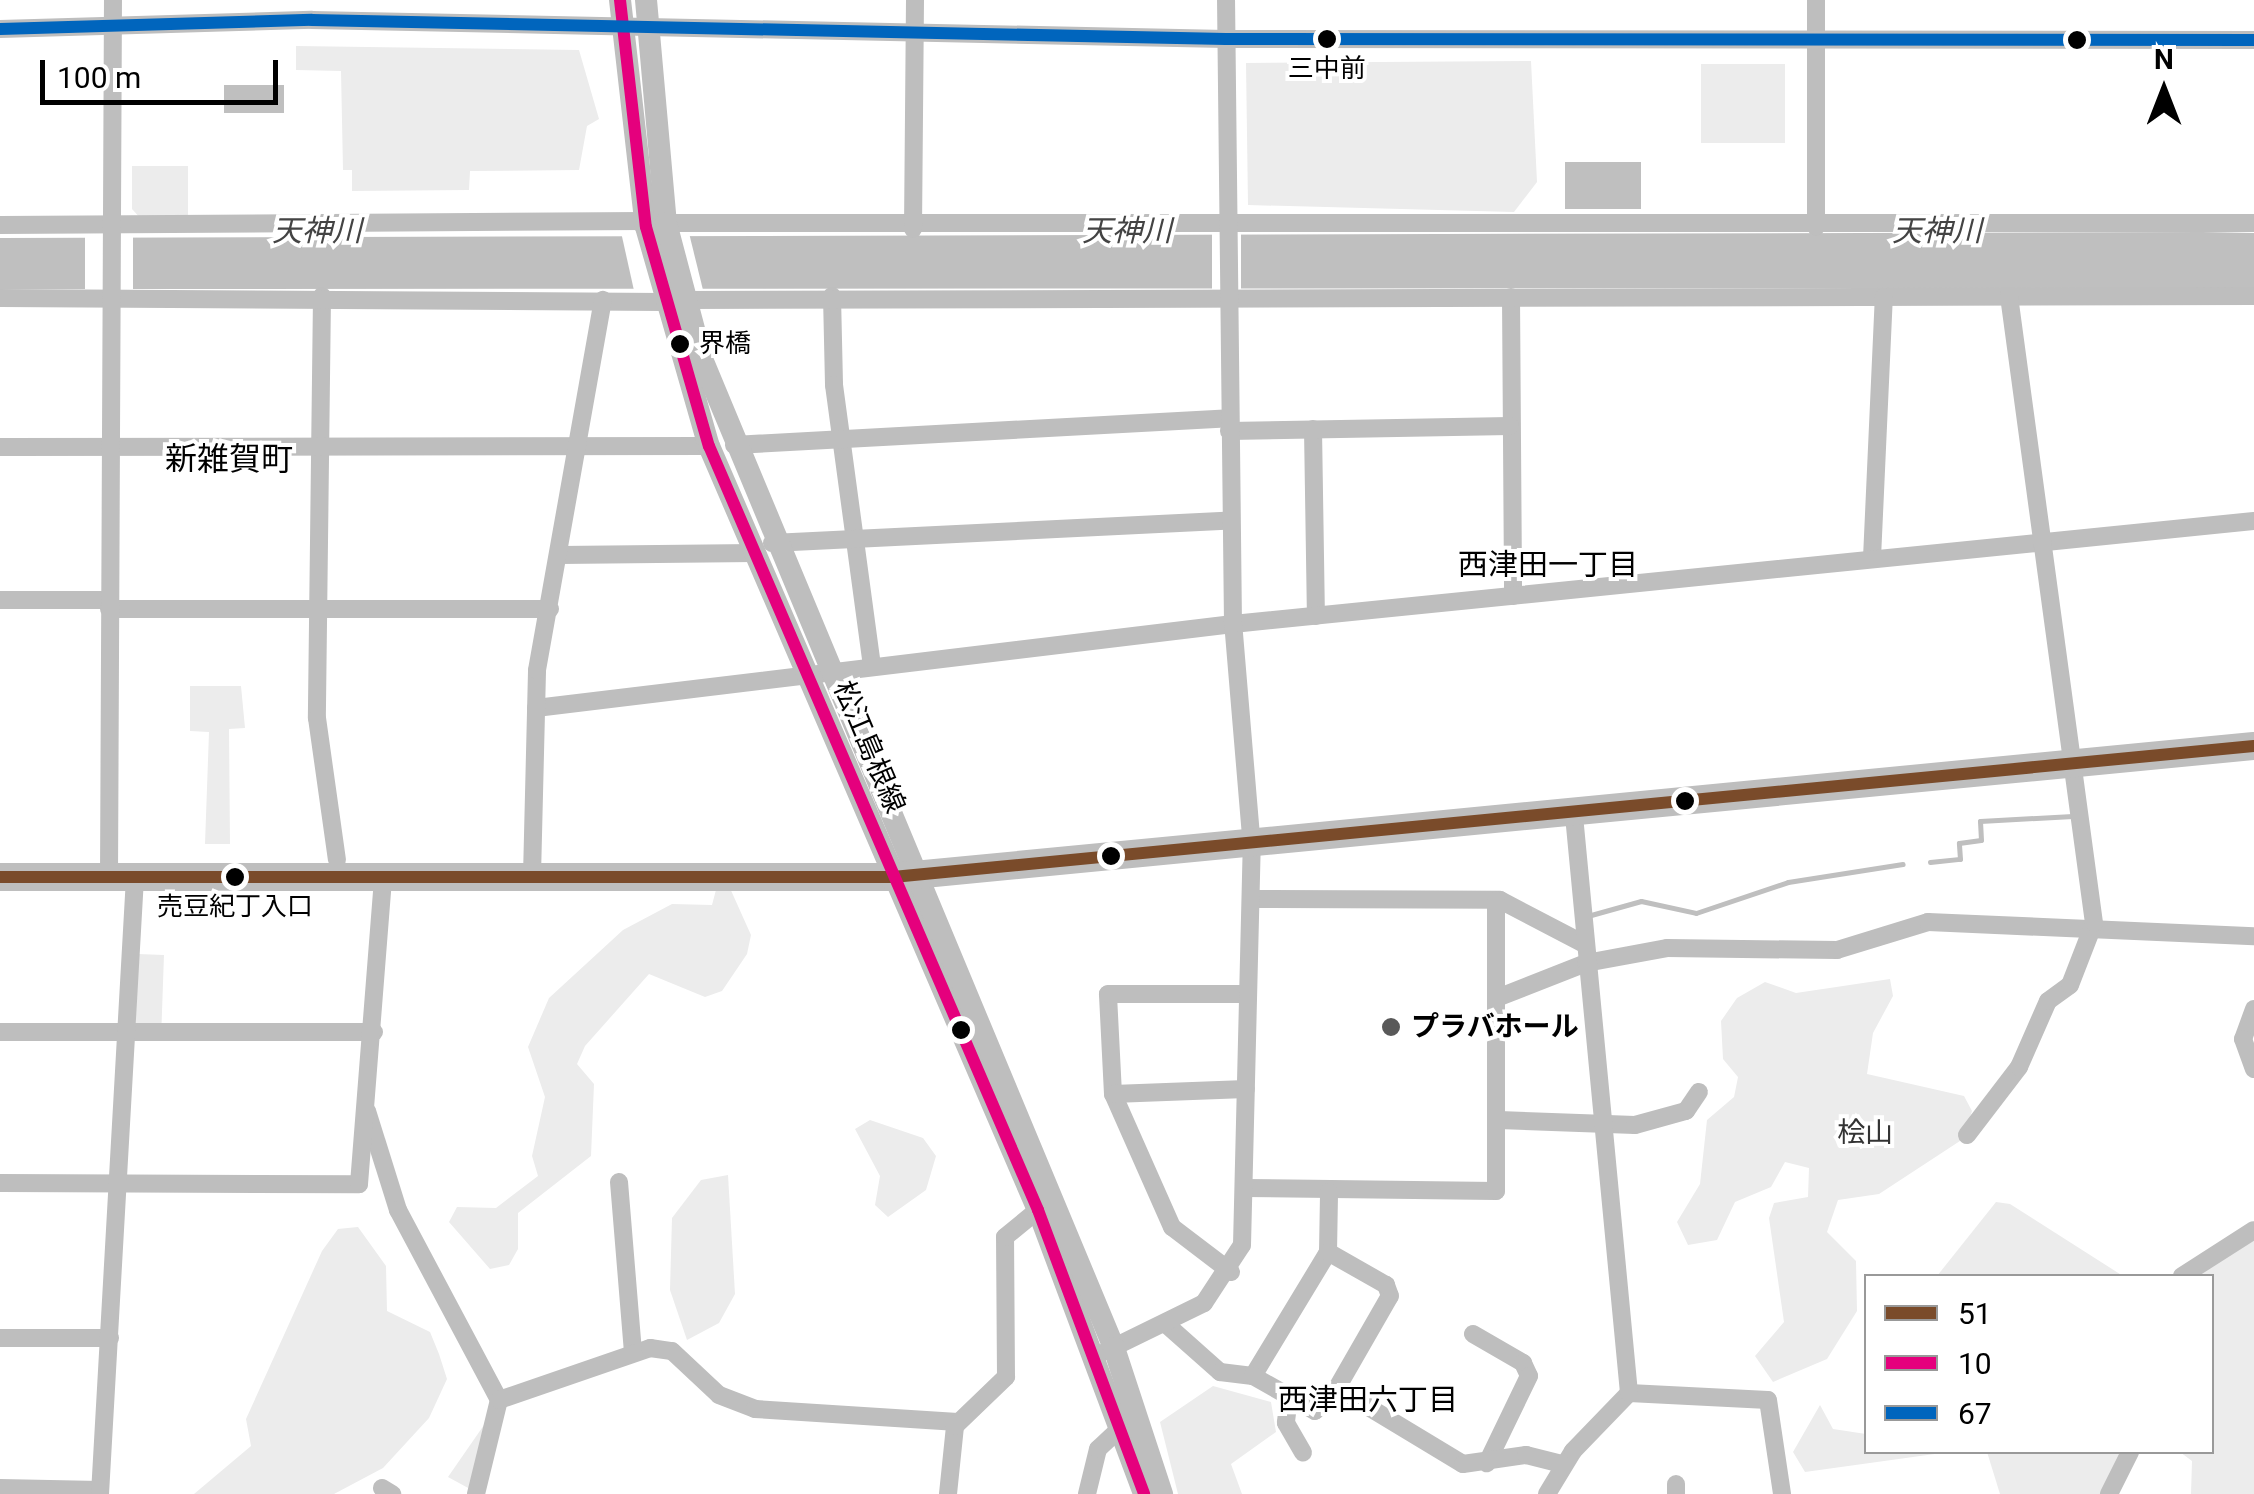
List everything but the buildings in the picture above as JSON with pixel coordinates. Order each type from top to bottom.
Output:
[{"type":"highway","points":[[0,877],[337,860],[532,868],[899,871],[1252,848],[2254,746]]},
{"type":"highway","points":[[0,859],[118,872],[384,877],[532,868]]},
{"type":"main road","name":"松江島根線","points":[[620,0],[656,225],[710,446],[764,548],[1038,1210],[1105,1352],[1122,1426],[1144,1494]]},
{"type":"main road","name":"松江島根線","points":[[646,0],[656,225]]},
{"type":"main road","name":"松江島根線","points":[[673,298],[734,445],[764,548]]},
{"type":"main road","name":"松江島根線","points":[[817,673],[1162,1494]]},
{"type":"street","points":[[0,1488],[100,1492],[128,1032],[118,872],[110,604],[114,0]]},
{"type":"street","points":[[312,0],[312,20]]},
{"type":"street","points":[[913,229],[914,0]]},
{"type":"street","points":[[1105,1352],[1166,1325],[1231,1272],[1242,1245],[1252,848],[1233,624],[1226,0]]},
{"type":"street","points":[[1816,0],[1816,227]]},
{"type":"street","points":[[0,30],[114,22],[312,20],[1226,39],[2254,40]]},
{"type":"street","points":[[0,226],[656,225],[913,229],[2254,223]]},
{"type":"street","points":[[322,296],[318,755],[337,860]]},
{"type":"street","points":[[832,296],[841,438],[872,665]]},
{"type":"street","points":[[1967,1135],[2019,1067],[2048,1000],[2070,984],[2094,923],[2076,764],[2009,296]]},
{"type":"street","points":[[0,298],[2254,296]]},
{"type":"street","points":[[1512,297],[1513,596]]},
{"type":"street","points":[[1872,558],[1884,298]]},
{"type":"street","points":[[532,868],[536,708],[550,609],[582,448],[603,300]]},
{"type":"street","points":[[734,445],[1229,424],[1313,429],[1510,426]]},
{"type":"street","points":[[1313,429],[1316,616]]},
{"type":"street","points":[[0,448],[710,446]]},
{"type":"street","points":[[560,555],[764,548],[1230,520]]},
{"type":"street","points":[[536,708],[1233,624],[2254,521]]},
{"type":"street","points":[[0,600],[550,609]]},
{"type":"street","points":[[1547,1494],[1563,1464],[1629,1394],[1574,815]]},
{"type":"street","points":[[0,1182],[359,1184],[384,877]]},
{"type":"street","points":[[1250,899],[1496,900],[1585,954]]},
{"type":"street","points":[[1244,1188],[1329,1192],[1496,1190],[1496,900]]},
{"type":"street","points":[[1497,998],[1585,954],[1667,948],[1837,950],[1928,922],[2094,923],[2254,936]]},
{"type":"street","points":[[1231,1272],[1172,1226],[1113,1094],[1108,994],[1248,994]]},
{"type":"street","points":[[2254,1009],[2244,1039],[2254,1069]]},
{"type":"street","points":[[0,1032],[374,1032]]},
{"type":"street","points":[[1113,1094],[1246,1089]]},
{"type":"street","points":[[1499,1120],[1605,1127],[1686,1111],[1699,1092]]},
{"type":"street","points":[[365,1106],[398,1210],[499,1400],[476,1494]]},
{"type":"street","points":[[620,1182],[632,1352]]},
{"type":"street","points":[[1253,1376],[1328,1252],[1329,1192]]},
{"type":"street","points":[[948,1494],[958,1422],[1006,1377],[1005,1237],[1038,1210]]},
{"type":"street","points":[[2185,1274],[2254,1230]]},
{"type":"street","points":[[1166,1325],[1220,1372],[1253,1376],[1320,1411],[1390,1296],[1386,1284],[1328,1252]]},
{"type":"street","points":[[1473,1334],[1524,1362],[1529,1376],[1487,1462]]},
{"type":"street","points":[[0,1338],[110,1338]]},
{"type":"street","points":[[499,1400],[632,1352],[672,1351],[719,1394],[755,1409],[958,1422]]},
{"type":"street","points":[[1337,1388],[1463,1464],[1536,1455],[1563,1464]]},
{"type":"street","points":[[1629,1394],[1768,1400],[1782,1494]]},
{"type":"street","points":[[1288,1397],[1286,1424],[1302,1452]]},
{"type":"street","points":[[1086,1494],[1098,1448],[1122,1426]]},
{"type":"street","points":[[2110,1494],[2129,1454]]},
{"type":"green space","points":[[296,46],[579,50],[599,119],[587,126],[579,170],[470,171],[469,190],[352,191],[352,170],[343,170],[341,71],[296,70]]},
{"type":"green space","points":[[1531,61],[1537,182],[1514,212],[1248,205],[1246,63]]},
{"type":"green space","points":[[1701,64],[1785,64],[1785,143],[1701,143]]},
{"type":"green space","points":[[132,166],[188,166],[188,218],[141,219],[132,209]]},
{"type":"green space","points":[[190,686],[241,686],[245,728],[229,729],[230,844],[205,844],[209,732],[190,731]]},
{"type":"green space","points":[[717,886],[729,886],[751,935],[747,954],[722,991],[705,997],[649,974],[585,1046],[577,1064],[594,1084],[591,1156],[518,1213],[518,1249],[509,1265],[490,1269],[449,1222],[457,1207],[496,1208],[538,1176],[532,1156],[545,1097],[528,1047],[549,998],[623,930],[672,904],[712,905]]},
{"type":"green space","points":[[138,954],[164,955],[161,1027],[135,1026]]},
{"type":"green space","name":"桧山","points":[[1890,979],[1893,996],[1873,1033],[1867,1074],[1964,1096],[1972,1111],[1963,1139],[1879,1194],[1838,1200],[1827,1232],[1856,1261],[1857,1311],[1827,1359],[1773,1382],[1755,1356],[1784,1322],[1769,1218],[1774,1203],[1808,1197],[1809,1168],[1785,1162],[1771,1187],[1735,1202],[1717,1240],[1688,1245],[1677,1222],[1700,1184],[1707,1120],[1734,1097],[1738,1077],[1723,1059],[1721,1021],[1737,998],[1765,982],[1796,993]]},
{"type":"green space","points":[[870,1120],[923,1138],[936,1156],[926,1190],[888,1217],[875,1205],[880,1176],[855,1129]]},
{"type":"green space","points":[[728,1175],[735,1294],[719,1323],[687,1340],[670,1290],[672,1218],[701,1180]]},
{"type":"green space","points":[[1996,1202],[2010,1204],[2120,1274],[1939,1274]]},
{"type":"green space","points":[[358,1227],[386,1266],[387,1311],[430,1332],[439,1354],[447,1379],[429,1418],[383,1468],[334,1494],[194,1494],[251,1446],[246,1419],[322,1251],[338,1229]]},
{"type":"green space","points":[[2254,1234],[2254,1494],[2191,1494],[2192,1461],[2183,1454],[2214,1454],[2214,1274],[2201,1274]]},
{"type":"green space","points":[[1213,1386],[1271,1402],[1276,1432],[1231,1464],[1242,1494],[1178,1494],[1160,1422]]},
{"type":"green space","points":[[1820,1405],[1833,1429],[1864,1434],[1864,1454],[1935,1454],[1805,1472],[1793,1452]]},
{"type":"green space","points":[[484,1428],[470,1489],[448,1477]]},
{"type":"green space","points":[[1988,1454],[2125,1454],[2102,1494],[2000,1494]]},
{"type":"shaded area","points":[[224,85],[284,85],[284,113],[224,113]]},
{"type":"shaded area","points":[[1565,162],[1641,162],[1641,209],[1565,209]]},
{"type":"shaded area","name":"天神川","points":[[2254,233],[2254,288],[0,289],[0,238]]},
{"type":"pier","points":[[1212,231],[1241,231],[1241,292],[1212,292]]},
{"type":"pier","name":"界橋","points":[[621,232],[689,233],[704,294],[635,295]]},
{"type":"pier","points":[[85,233],[133,233],[133,294],[85,294]]},
{"type":"waterway","points":[[1930,862],[1960,859],[1959,843],[1981,840],[1980,821],[2073,816]]},
{"type":"waterway","points":[[1591,915],[1641,901],[1696,913],[1788,882],[1903,864]]},
{"type":"transit line","name":"10","points":[[620,0],[646,227],[709,446],[1038,1210],[1144,1494]]},
{"type":"transit line","name":"67","points":[[0,29],[312,20],[1226,39],[2254,40]]},
{"type":"transit line","name":"51","points":[[0,877],[893,877],[2254,746]]},
{"type":"place","name":"三中前","points":[[1327,39]]},
{"type":"place","name":"界橋","points":[[680,344]]},
{"type":"place","name":"売豆紀丁入口","points":[[235,877]]},
{"type":"place","name":"プラバホール","points":[[1391,1027]]},
{"type":"district","name":"新雑賀町","points":[[229,459]]},
{"type":"district","name":"西津田一丁目","points":[[1548,565]]},
{"type":"district","name":"西津田六丁目","points":[[1368,1400]]}]
